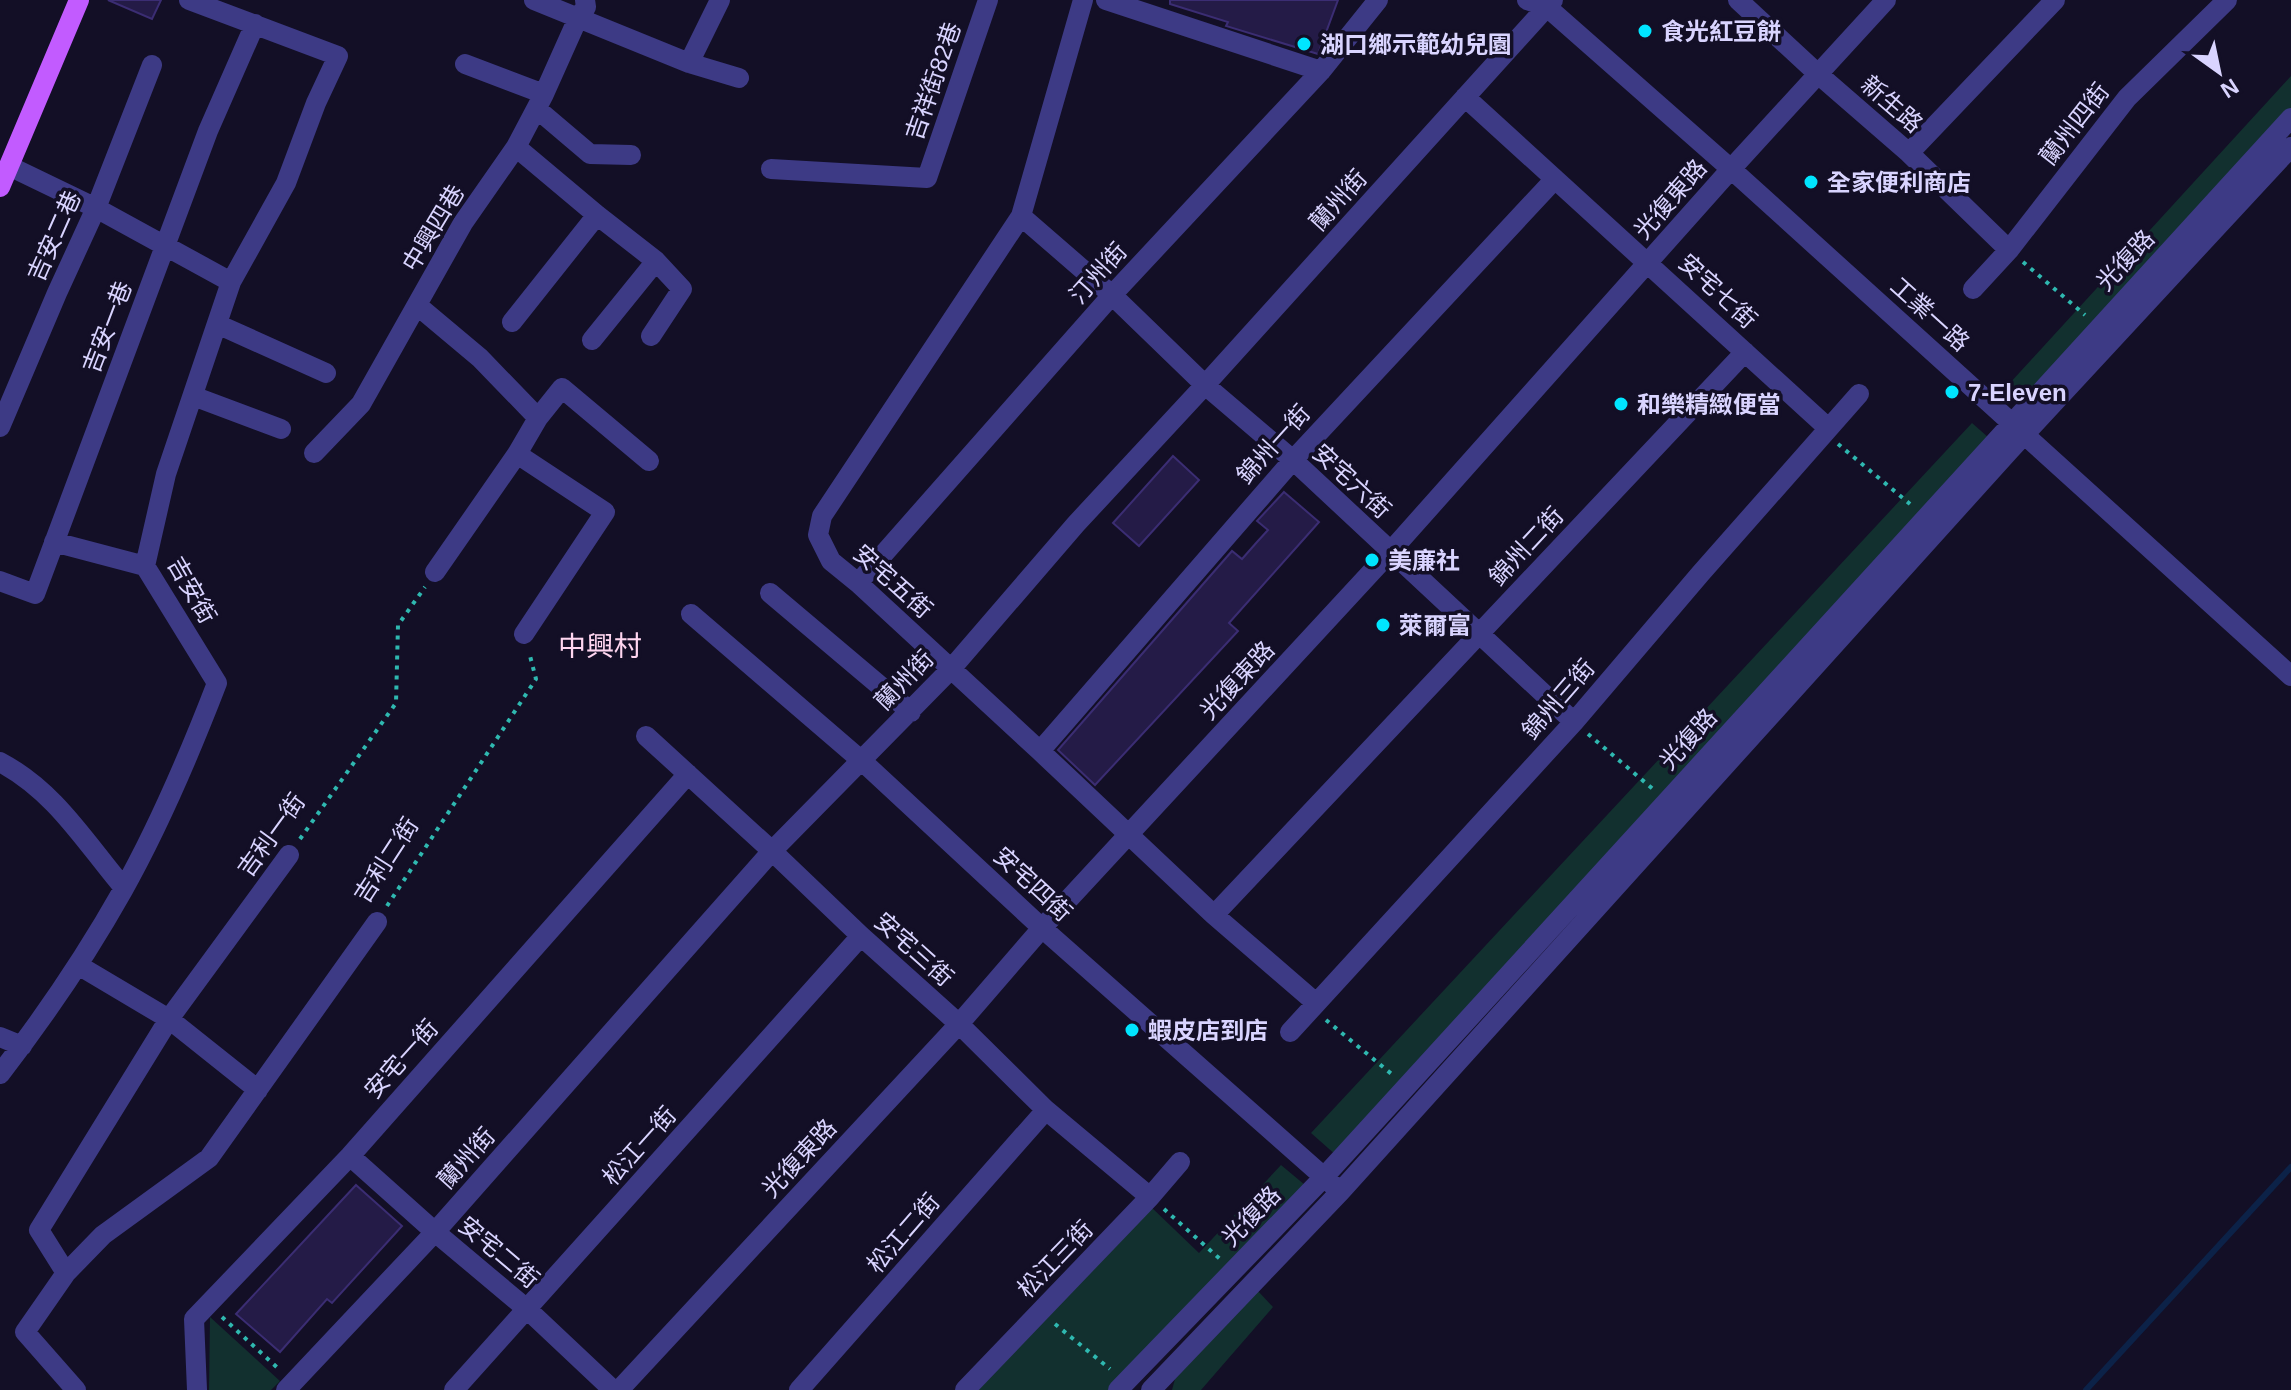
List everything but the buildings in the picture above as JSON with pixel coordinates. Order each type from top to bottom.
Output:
[{"type":"main road","points":[[0,187],[79,0]]},
{"type":"street","points":[[189,0],[255,24]]},
{"type":"street","points":[[534,0],[585,6],[689,63],[739,78]]},
{"type":"street","points":[[689,63],[720,0]]},
{"type":"street","name":"吉祥街82巷","points":[[771,169],[927,178],[988,0]]},
{"type":"street","name":"安宅五街","points":[[1083,0],[1021,216],[822,516],[818,535],[831,561],[1314,1005]]},
{"type":"street","points":[[1106,0],[1321,71]]},
{"type":"street","name":"汀州街","points":[[858,583],[1112,295],[1321,71],[1378,0]]},
{"type":"street","name":"工業一路","points":[[1527,0],[1550,3],[2291,676]]},
{"type":"street","name":"新生路","points":[[1738,0],[1909,153],[2009,250]]},
{"type":"street","name":"光復東路","points":[[616,1390],[959,1024],[1042,928],[1390,552],[1886,0]]},
{"type":"street","points":[[1909,153],[2055,0]]},
{"type":"street","name":"蘭州四街","points":[[1973,289],[2009,250],[2127,98],[2227,0]]},
{"type":"street","name":"蘭州街","points":[[290,1386],[435,1232],[772,851],[951,669],[1076,524],[1550,3]]},
{"type":"street","name":"中興四巷","points":[[314,453],[361,404],[463,223],[516,147],[585,6]]},
{"type":"street","name":"吉安街","points":[[0,1074],[78,965],[124,888],[189,756],[217,683],[145,566],[166,474],[231,282],[286,183],[316,103],[338,56],[255,24]]},
{"type":"street","name":"吉安一巷","points":[[0,581],[35,594],[208,131],[255,24]]},
{"type":"street","points":[[465,64],[540,101],[590,154],[631,155]]},
{"type":"street","name":"吉安二巷","points":[[0,427],[96,208],[152,65]]},
{"type":"street","name":"安宅七街","points":[[1465,97],[1745,352],[1826,430]]},
{"type":"street","name":"光復路","points":[[1155,1388],[1341,1191],[2291,118]]},
{"type":"street","points":[[516,147],[656,261],[682,289],[651,336]]},
{"type":"street","name":"光復路","points":[[1118,1383],[1323,1178],[2018,429],[2291,147]]},
{"type":"street","points":[[9,166],[96,208],[231,282]]},
{"type":"street","name":"錦州一街","points":[[1040,751],[1293,460],[1554,180]]},
{"type":"street","points":[[512,322],[597,215]]},
{"type":"street","name":"安宅六街","points":[[1021,216],[1112,295],[1205,385],[1293,460],[1574,722]]},
{"type":"street","points":[[592,340],[656,261]]},
{"type":"street","points":[[418,306],[480,358],[538,418]]},
{"type":"street","points":[[217,324],[326,373]]},
{"type":"street","name":"錦州二街","points":[[1214,915],[1745,352]]},
{"type":"street","points":[[435,572],[517,454],[538,418],[562,388],[649,461]]},
{"type":"street","name":"錦州三街","points":[[1290,1032],[1574,722],[1859,394]]},
{"type":"street","points":[[193,396],[281,429]]},
{"type":"street","points":[[517,454],[605,512],[524,634]]},
{"type":"street","points":[[54,542],[145,566]]},
{"type":"street","points":[[770,593],[911,712]]},
{"type":"street","name":"安宅四街","points":[[691,614],[862,761],[1042,928],[1341,1191]]},
{"type":"street","name":"安宅三街","points":[[646,736],[959,1024],[1046,1110],[1150,1197]]},
{"type":"street","points":[[0,762],[21,773],[59,807],[124,888]]},
{"type":"street","name":"安宅一街","points":[[197,1390],[194,1319],[350,1156],[688,774]]},
{"type":"street","name":"吉利一街","points":[[66,1273],[39,1230],[169,1019],[289,855]]},
{"type":"street","name":"吉利二街","points":[[76,1390],[25,1332],[66,1273],[103,1235],[209,1158],[377,922]]},
{"type":"street","name":"松江一街","points":[[454,1390],[861,936]]},
{"type":"street","points":[[78,965],[169,1019],[258,1090]]},
{"type":"street","points":[[0,1037],[22,1046]]},
{"type":"street","name":"松江二街","points":[[799,1390],[1046,1110]]},
{"type":"street","name":"安宅二街","points":[[350,1156],[616,1390]]},
{"type":"street","name":"松江三街","points":[[965,1390],[1180,1162]]},
{"type":"path","points":[[2009,250],[2085,315]]},
{"type":"path","points":[[1826,430],[1910,504]]},
{"type":"path","name":"吉利一街","points":[[289,855],[396,703],[398,625],[435,572]]},
{"type":"path","name":"吉利二街","points":[[377,922],[536,679],[524,634]]},
{"type":"path","points":[[1574,722],[1654,790]]},
{"type":"path","points":[[1314,1005],[1395,1078]]},
{"type":"path","points":[[1150,1197],[1225,1264]]},
{"type":"path","points":[[209,1304],[290,1386]]},
{"type":"path","points":[[1040,1311],[1118,1383]]},
{"type":"green space","points":[[2291,76],[2291,113],[2025,400],[2009,384]]},
{"type":"green space","points":[[1972,423],[1989,438],[1337,1156],[1311,1133]]},
{"type":"green space","points":[[1281,1165],[1305,1185],[1111,1390],[973,1390],[1149,1205],[1199,1253]]},
{"type":"green space","points":[[1257,1290],[1273,1307],[1201,1390],[1172,1390],[1175,1379]]},
{"type":"green space","points":[[210,1317],[280,1381],[271,1390],[209,1390]]},
{"type":"waterway","points":[[2086,1390],[2291,1167]]},
{"type":"place","name":"食光紅豆餅","points":[[1645,31]]},
{"type":"place","name":"湖口鄉示範幼兒園","points":[[1304,44]]},
{"type":"place","name":"全家便利商店","points":[[1811,182]]},
{"type":"place","name":"7-Eleven","points":[[1952,392]]},
{"type":"place","name":"和樂精緻便當","points":[[1621,404]]},
{"type":"place","name":"美廉社","points":[[1372,560]]},
{"type":"place","name":"萊爾富","points":[[1383,625]]},
{"type":"place","name":"蝦皮店到店","points":[[1132,1030]]},
{"type":"district","name":"中興村","points":[[600,646]]}]
